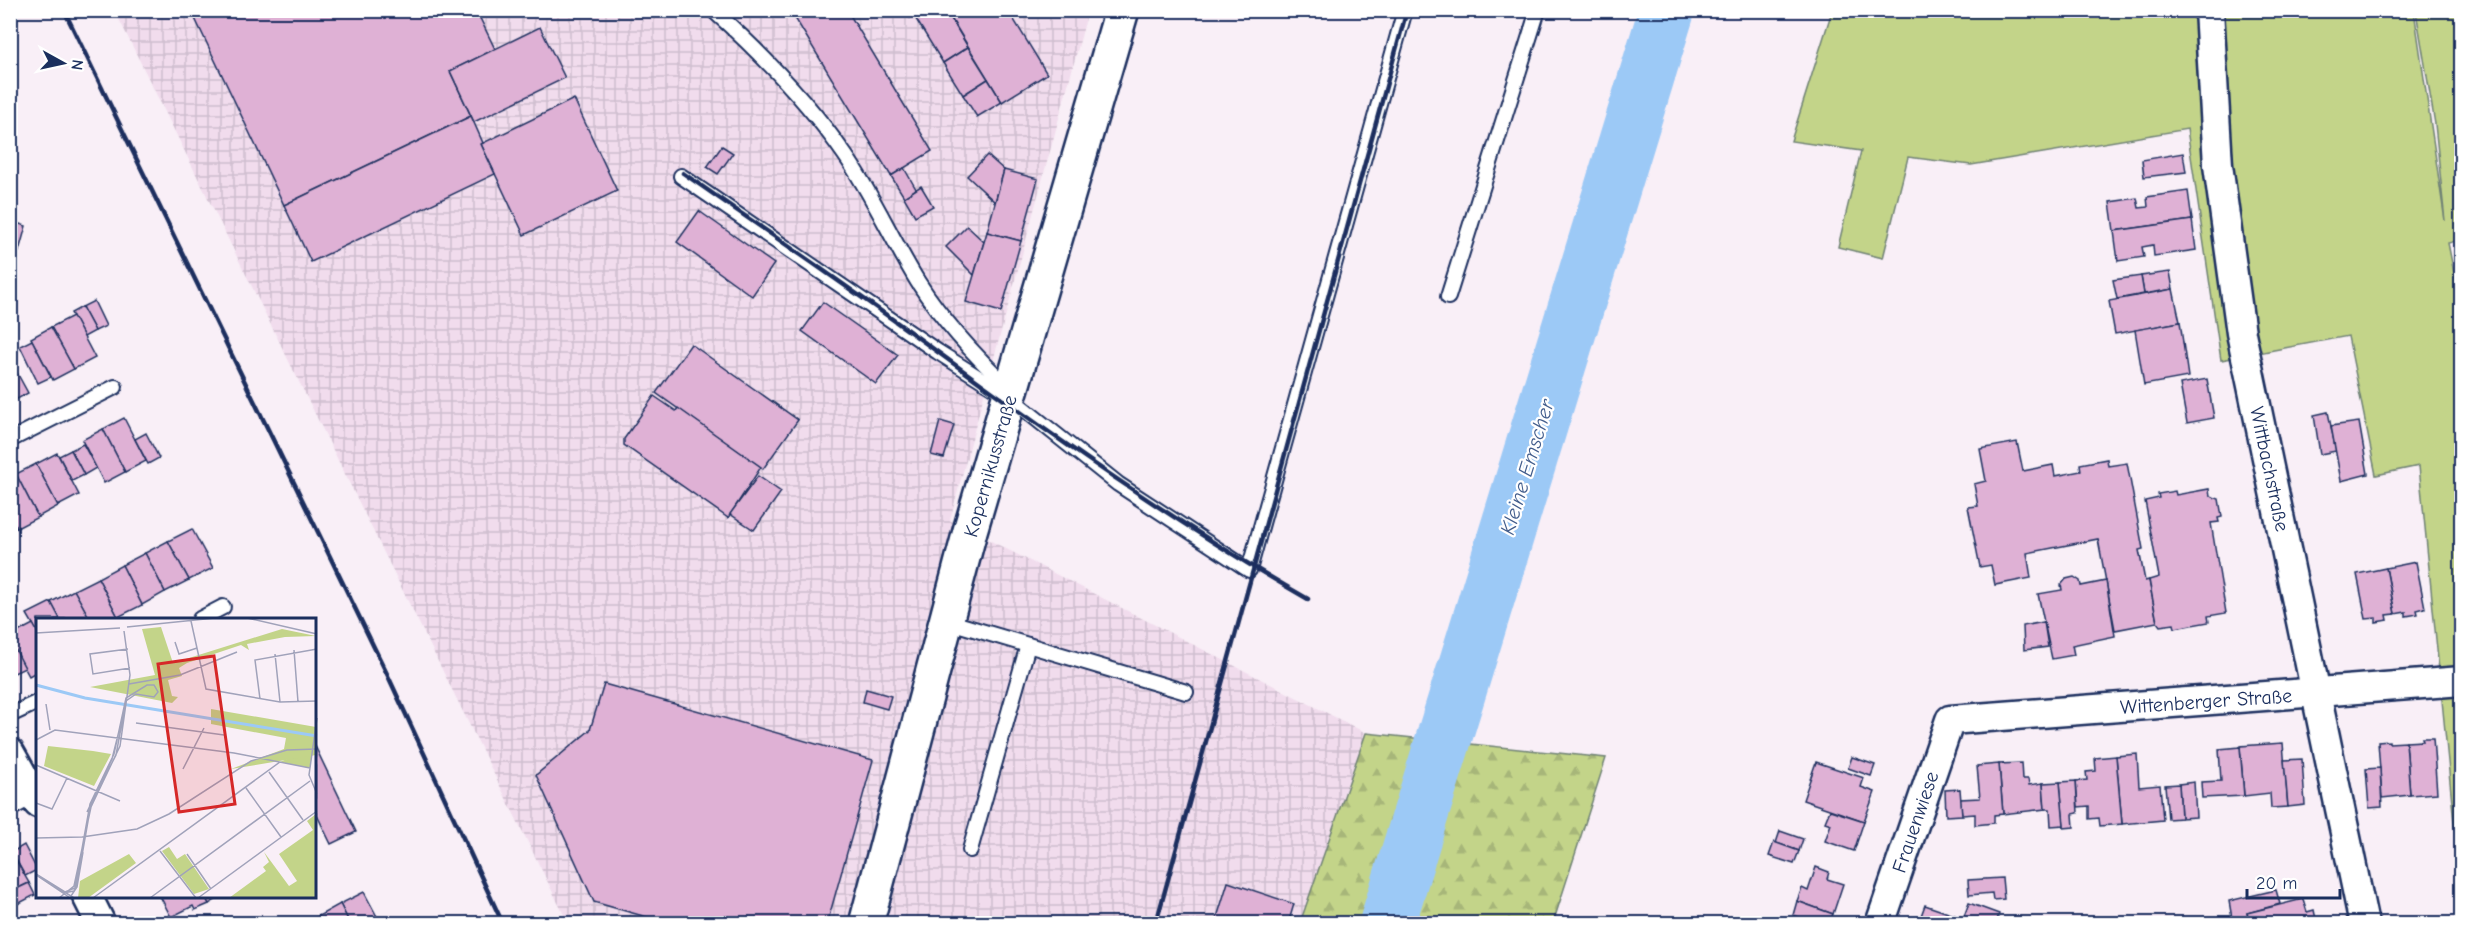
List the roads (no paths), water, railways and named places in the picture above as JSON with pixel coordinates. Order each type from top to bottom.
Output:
[{"type":"street","name":"Kopernikusstraße","points":[[866,924],[1010,394],[1122,10]]},
{"type":"street","name":"Wittbachstraße","points":[[2209,10],[2218,165],[2241,333],[2364,924]]},
{"type":"street","name":"Wittenberger Straße","points":[[1950,720],[2462,681]]},
{"type":"street","name":"Frauenwiese","points":[[1880,924],[1950,720]]},
{"type":"street","points":[[10,753],[27,803]]},
{"type":"street","points":[[88,898],[101,924]]},
{"type":"lane","points":[[681,176],[1010,394],[1118,484],[1249,570],[1405,10]]},
{"type":"lane","points":[[1448,297],[1538,10]]},
{"type":"lane","points":[[718,12],[788,82],[816,116],[856,172],[919,284],[965,344],[1010,394]]},
{"type":"lane","points":[[10,440],[116,387]]},
{"type":"lane","points":[[202,618],[223,607]]},
{"type":"lane","points":[[947,621],[1186,692]]},
{"type":"lane","points":[[970,850],[1028,645]]},
{"type":"lane","points":[[10,716],[36,703]]},
{"type":"waterway","name":"Kleine Emscher","points":[[1387,924],[1667,10]]},
{"type":"railway","points":[[64,10],[389,678],[503,924]]},
{"type":"railway","points":[[1158,916],[1407,10]]},
{"type":"railway","points":[[683,173],[1120,481],[1213,542],[1308,599]]}]
